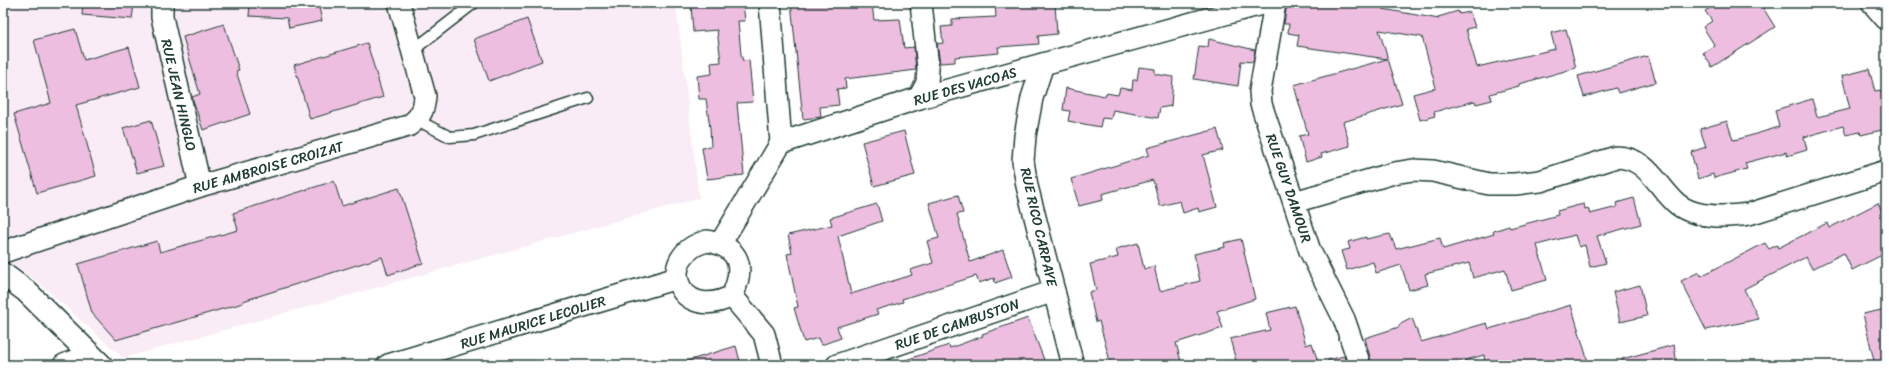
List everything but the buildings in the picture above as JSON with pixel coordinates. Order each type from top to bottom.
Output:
[{"type":"street","name":"RUE JEAN HINGLO","points":[[162,3],[162,17],[200,186]]},
{"type":"street","points":[[399,3],[425,96],[424,109],[417,120]]},
{"type":"street","points":[[720,244],[781,143],[770,3]]},
{"type":"street","points":[[920,98],[927,83],[928,68],[921,3]]},
{"type":"street","name":"RUE DES VACOAS","points":[[781,143],[920,98],[1265,3]]},
{"type":"street","name":"RUE GUY DAMOUR","points":[[1275,3],[1260,91],[1261,104],[1310,252],[1344,319],[1360,365]]},
{"type":"street","points":[[1873,3],[1886,18]]},
{"type":"street","name":"RUE RICO CARPAYE","points":[[1043,64],[1032,98],[1023,161],[1027,186],[1073,365]]},
{"type":"street","name":"RUE AMBROISE CROIZAT","points":[[3,252],[200,186],[408,126],[417,120]]},
{"type":"street","points":[[1294,202],[1394,174],[1414,170],[1433,171],[1489,184],[1515,184],[1540,181],[1616,157],[1625,157],[1634,160],[1651,173],[1676,203],[1707,216],[1727,217],[1749,214],[1886,171]]},
{"type":"street","points":[[707,241],[720,244],[730,250],[737,259],[740,270],[739,281],[732,296],[713,304],[701,303],[690,298],[682,289],[677,278],[678,265],[684,253],[694,245],[707,241]]},
{"type":"street","points":[[3,274],[26,291],[95,360]]},
{"type":"street","name":"RUE MAURICE LECOLIER","points":[[388,365],[677,278]]},
{"type":"street","name":"RUE DE CAMBUSTON","points":[[837,365],[1054,291]]},
{"type":"street","points":[[732,296],[764,334],[772,365]]},
{"type":"street","points":[[64,365],[95,360]]},
{"type":"lane","points":[[412,51],[474,3]]},
{"type":"lane","points":[[417,120],[450,137],[474,135],[588,98]]},
{"type":"shaded area","points":[[3,3],[676,3],[699,198],[123,358],[38,282],[3,259]]}]
